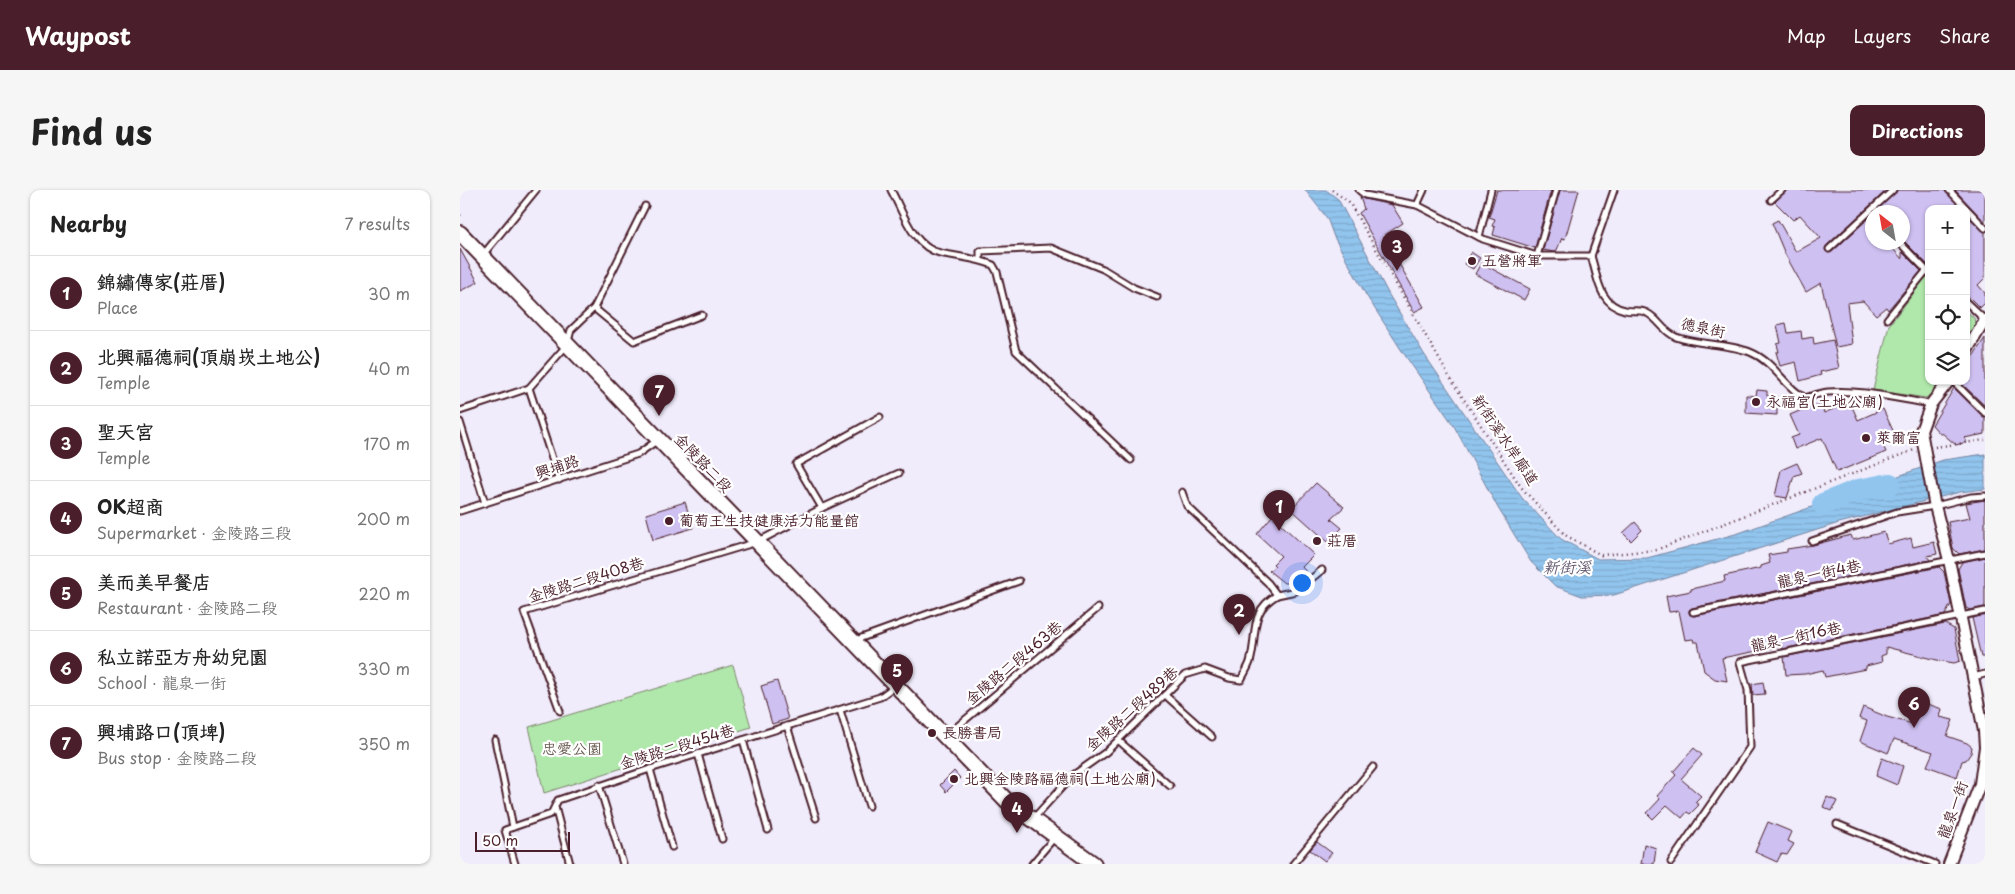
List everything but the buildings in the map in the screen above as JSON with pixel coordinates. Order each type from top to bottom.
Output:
[{"type":"main road","name":"金陵路二段","points":[[460,233],[1007,801],[1094,864]]},
{"type":"street","points":[[1970,345],[1985,320]]},
{"type":"street","points":[[1930,404],[1946,385]]},
{"type":"street","name":"龍泉一街","points":[[1930,404],[1921,431],[1924,449],[1985,731],[1982,785],[1949,864]]},
{"type":"lane","points":[[482,256],[536,190]]},
{"type":"lane","points":[[891,190],[918,240],[929,249],[980,260],[993,265],[997,272],[1016,351],[1131,460]]},
{"type":"lane","points":[[1359,190],[1365,195],[1417,205],[1480,237],[1537,256],[1591,256],[1614,190]]},
{"type":"lane","points":[[1417,205],[1424,190]]},
{"type":"lane","points":[[1480,237],[1491,190]]},
{"type":"lane","points":[[1537,256],[1556,190]]},
{"type":"lane","points":[[1771,200],[1782,190]]},
{"type":"lane","points":[[1879,205],[1893,190]]},
{"type":"lane","points":[[1949,190],[1985,228]]},
{"type":"lane","points":[[460,411],[529,388],[567,345],[570,330],[594,308],[645,206]]},
{"type":"lane","points":[[1828,249],[1865,218]]},
{"type":"lane","points":[[980,260],[980,251],[1050,248],[1103,269],[1134,288],[1157,297]]},
{"type":"lane","points":[[1906,250],[1925,270]]},
{"type":"lane","name":"德泉街","points":[[1591,256],[1600,292],[1613,305],[1624,310],[1646,312],[1656,319],[1664,331],[1677,337],[1715,343],[1749,352],[1766,360],[1796,393],[1805,398],[1827,392],[1840,392],[1867,394],[1930,404]]},
{"type":"lane","points":[[1887,319],[1925,274]]},
{"type":"lane","points":[[1970,306],[1985,320]]},
{"type":"lane","points":[[594,308],[634,342],[702,315]]},
{"type":"lane","points":[[1957,385],[1985,413]]},
{"type":"lane","points":[[529,388],[560,480]]},
{"type":"lane","points":[[822,508],[796,464],[880,417]]},
{"type":"lane","points":[[460,422],[485,503]]},
{"type":"lane","name":"興埔路","points":[[460,511],[638,454],[658,440]]},
{"type":"lane","points":[[757,542],[822,508],[899,473]]},
{"type":"lane","points":[[1182,492],[1187,506],[1268,583],[1277,595],[1296,592],[1322,570]]},
{"type":"lane","points":[[1812,540],[1897,512],[1971,497],[1985,496]]},
{"type":"lane","name":"金陵路二段408巷","points":[[560,711],[524,612],[757,542]]},
{"type":"lane","name":"龍泉一街4巷","points":[[1693,612],[1985,553]]},
{"type":"lane","points":[[853,641],[1019,581]]},
{"type":"lane","name":"金陵路二段489巷","points":[[1032,819],[1072,776],[1106,752],[1184,675],[1205,669],[1229,678],[1241,680],[1250,663],[1257,618],[1265,602],[1277,595]]},
{"type":"lane","name":"金陵路二段463巷","points":[[946,737],[1098,608]]},
{"type":"lane","points":[[1961,616],[1985,611]]},
{"type":"lane","name":"龍泉一街16巷","points":[[1671,862],[1750,747],[1748,690],[1740,662],[1961,616]]},
{"type":"lane","points":[[1972,677],[1985,674]]},
{"type":"lane","name":"金陵路二段454巷","points":[[513,827],[551,814],[558,800],[599,785],[880,697],[897,685]]},
{"type":"lane","points":[[1165,694],[1212,737]]},
{"type":"lane","points":[[840,710],[869,806]]},
{"type":"lane","points":[[787,726],[816,818]]},
{"type":"lane","points":[[496,740],[513,827],[505,830],[515,864]]},
{"type":"lane","points":[[743,740],[768,830]]},
{"type":"lane","points":[[1118,740],[1170,786]]},
{"type":"lane","points":[[698,754],[722,839]]},
{"type":"lane","points":[[1293,864],[1374,767]]},
{"type":"lane","points":[[650,769],[672,847]]},
{"type":"lane","points":[[599,785],[623,864]]},
{"type":"lane","points":[[555,807],[570,864]]},
{"type":"lane","points":[[1838,824],[1934,864]]},
{"type":"lane","points":[[1032,864],[1055,836]]},
{"type":"path","name":"新街溪水岸廊道","points":[[1332,190],[1349,202],[1450,378],[1521,487],[1565,534],[1601,555],[1656,550],[1924,449],[1985,440]]},
{"type":"green space","points":[[1925,279],[1925,385],[1938,385],[1926,398],[1873,390],[1889,325]]},
{"type":"green space","points":[[1970,314],[1974,318],[1976,328],[1970,336]]},
{"type":"green space","name":"忠愛公園","points":[[733,665],[751,727],[544,793],[529,727]]},
{"type":"water","name":"新街溪","points":[[1305,190],[1326,190],[1338,199],[1389,295],[1424,354],[1522,498],[1561,539],[1598,559],[1647,558],[1739,533],[1943,460],[1985,454],[1985,489],[1960,492],[1839,523],[1614,595],[1582,596],[1555,586],[1531,562],[1498,508],[1454,426],[1366,295],[1334,237],[1327,218]]},
{"type":"waterway","name":"新街溪","points":[[1823,504],[1858,490],[1890,484]]},
{"type":"place","name":"五營將軍","points":[[1472,261]]},
{"type":"place","name":"聖天宮","points":[[1397,271]]},
{"type":"place","name":"永福宮(土地公廟)","points":[[1756,402]]},
{"type":"place","name":"興埔路口(頂埤)","points":[[659,416]]},
{"type":"place","name":"萊爾富","points":[[1866,438]]},
{"type":"place","name":"葡萄王生技健康活力能量館","points":[[669,521]]},
{"type":"place","name":"錦繡傳家(莊厝)","points":[[1279,531]]},
{"type":"place","name":"莊厝","points":[[1317,541]]},
{"type":"place","name":"北興福德祠(頂崩崁土地公)","points":[[1239,635]]},
{"type":"place","name":"美而美早餐店","points":[[897,695]]},
{"type":"place","name":"私立諾亞方舟幼兒園","points":[[1914,728]]},
{"type":"place","name":"長勝書局","points":[[932,733]]},
{"type":"place","name":"北興金陵路福德祠(土地公廟)","points":[[954,779]]},
{"type":"place","name":"OK超商","points":[[1017,833]]}]
